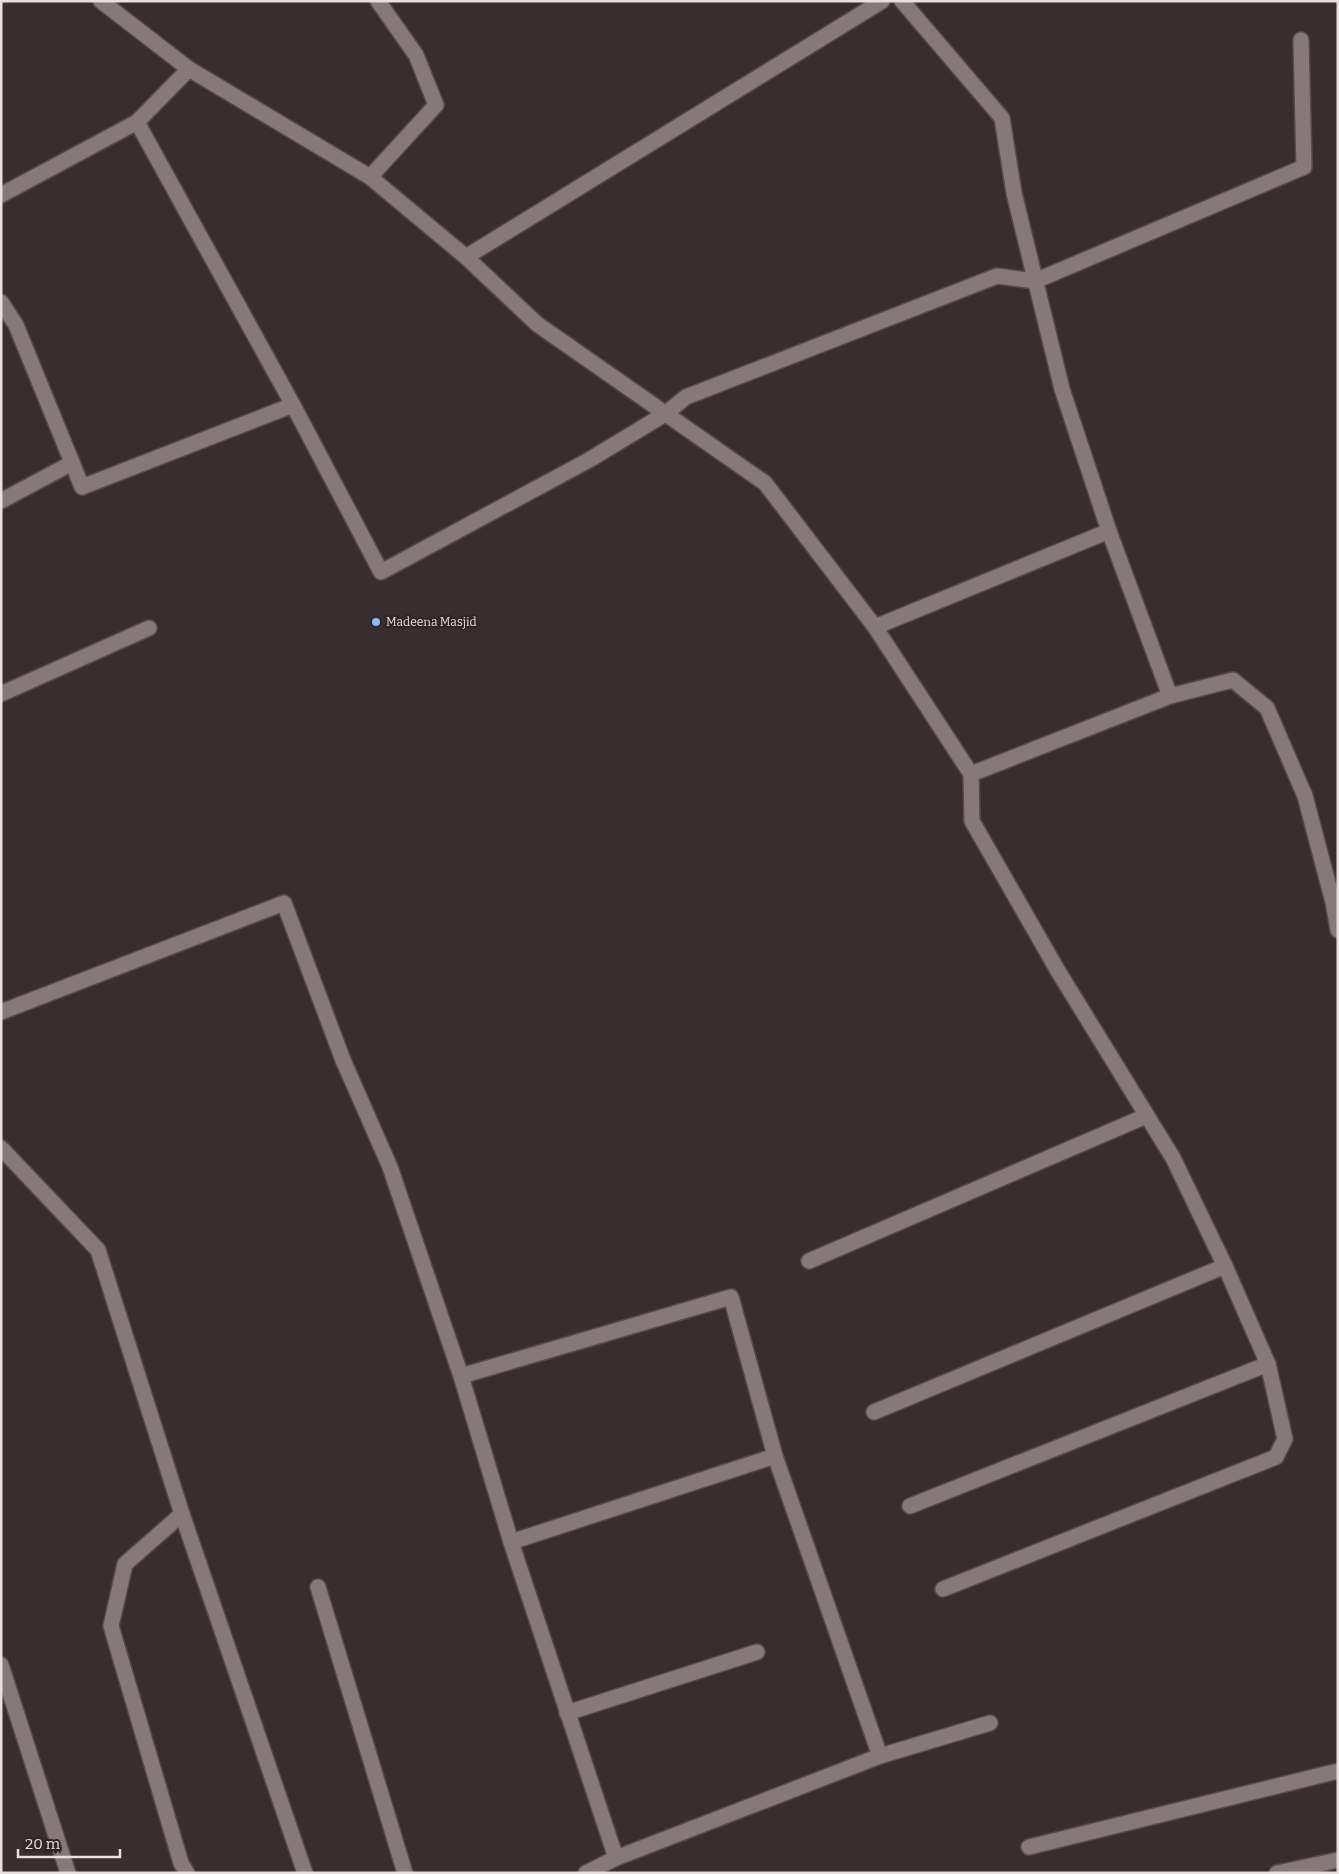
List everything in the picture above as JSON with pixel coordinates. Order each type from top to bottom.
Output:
[{"type":"street","points":[[101,1],[189,69],[370,177],[466,257],[537,324],[765,483],[875,627],[971,774],[972,821],[1058,971],[1173,1158],[1225,1266],[1268,1364],[1285,1439],[1276,1457],[943,1589]]},
{"type":"street","points":[[370,177],[436,105],[416,55],[378,1]]},
{"type":"street","points":[[466,257],[882,1]]},
{"type":"street","points":[[902,1],[1002,118],[1014,193],[1062,389],[1109,531],[1170,696]]},
{"type":"street","points":[[137,122],[293,405],[381,572],[589,460],[665,414],[686,397],[997,276],[1035,281],[1304,167],[1300,40]]},
{"type":"street","points":[[1,195],[137,122],[189,69]]},
{"type":"street","points":[[1,302],[16,325],[82,487],[293,405]]},
{"type":"street","points":[[1,501],[72,463]]},
{"type":"street","points":[[875,627],[1109,531]]},
{"type":"street","points":[[1,694],[149,628]]},
{"type":"street","points":[[971,774],[1170,696],[1232,680],[1267,708],[1305,796],[1333,902],[1338,930]]},
{"type":"street","points":[[1,1012],[284,903],[343,1060],[390,1167],[461,1376],[511,1542],[616,1858]]},
{"type":"street","points":[[809,1261],[1146,1116]]},
{"type":"street","points":[[1,1148],[98,1250],[182,1514],[305,1873]]},
{"type":"street","points":[[874,1412],[1225,1266]]},
{"type":"street","points":[[461,1376],[731,1297],[775,1456],[880,1756]]},
{"type":"street","points":[[910,1506],[1268,1364]]},
{"type":"street","points":[[511,1542],[775,1456]]},
{"type":"street","points":[[182,1514],[125,1564],[112,1626],[181,1863],[186,1873]]},
{"type":"street","points":[[318,1586],[405,1873]]},
{"type":"street","points":[[567,1713],[757,1652]]},
{"type":"street","points":[[1,1664],[68,1873]]},
{"type":"street","points":[[586,1873],[616,1858],[880,1756],[990,1722]]},
{"type":"street","points":[[1028,1847],[1338,1772]]},
{"type":"street","points":[[1276,1873],[1338,1860]]},
{"type":"place","name":"Madeena Masjid","points":[[376,622]]}]
